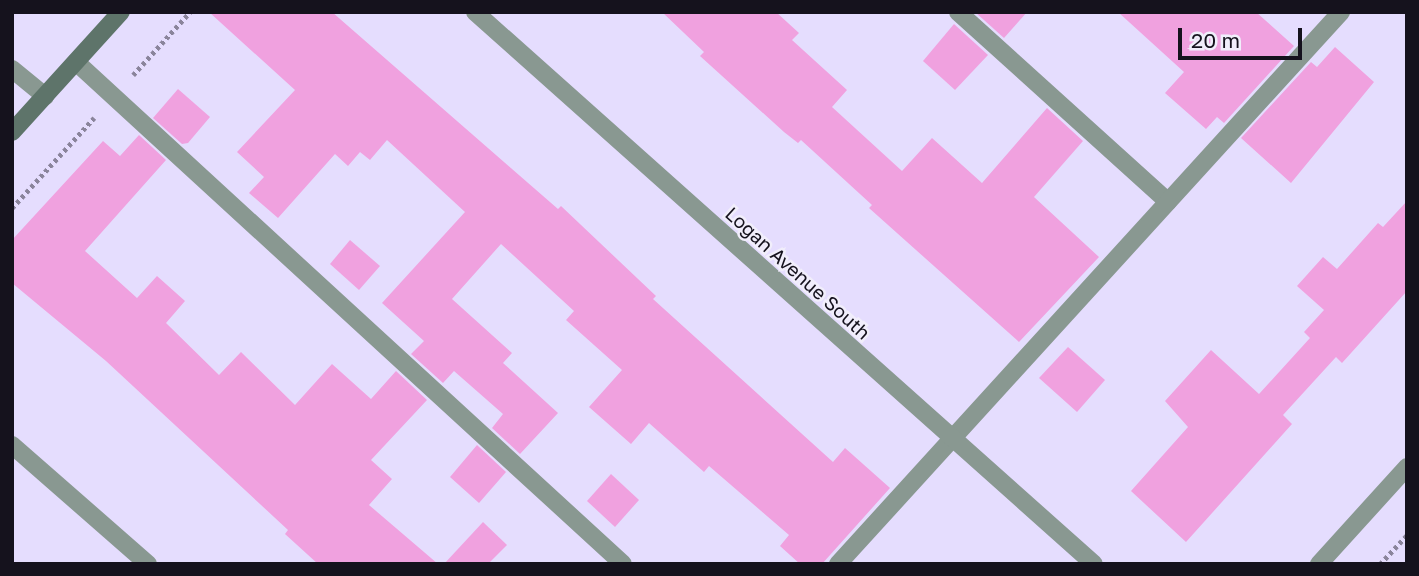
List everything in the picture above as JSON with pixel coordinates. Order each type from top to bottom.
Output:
[{"type":"main road","points":[[12,132],[121,12]]},
{"type":"street","name":"Logan Avenue South","points":[[475,12],[1094,564]]},
{"type":"street","points":[[958,12],[1168,202]]},
{"type":"street","points":[[838,564],[1341,12]]},
{"type":"street","points":[[76,62],[623,564]]},
{"type":"street","points":[[12,69],[44,96]]},
{"type":"street","points":[[12,445],[148,564]]},
{"type":"street","points":[[1319,564],[1407,467]]},
{"type":"path","points":[[1380,564],[1407,535]]},
{"type":"building","points":[[209,12],[332,12],[558,209],[561,206],[656,296],[653,299],[833,462],[845,448],[890,488],[822,564],[800,564],[780,546],[789,535],[709,466],[704,472],[649,423],[631,444],[589,407],[622,370],[566,320],[574,311],[501,244],[452,299],[512,353],[503,363],[558,413],[520,454],[492,428],[503,414],[454,371],[443,383],[411,354],[424,341],[382,303],[465,212],[387,140],[370,160],[360,152],[348,166],[335,154],[278,218],[249,193],[264,177],[237,152],[295,90]]},
{"type":"building","points":[[662,12],[776,12],[799,33],[792,40],[847,90],[832,107],[902,171],[932,138],[982,183],[1047,108],[1083,141],[1034,197],[1099,257],[1019,342],[869,208],[872,205],[801,140],[798,143],[784,132],[700,56],[704,52]]},
{"type":"building","points":[[975,12],[1027,12],[1004,38]]},
{"type":"building","points":[[1118,12],[1256,12],[1294,46],[1224,123],[1217,117],[1206,129],[1165,93],[1184,72]]},
{"type":"building","points":[[954,24],[988,55],[955,90],[923,61]]},
{"type":"building","points":[[1335,47],[1374,82],[1291,183],[1241,138],[1311,62],[1317,67]]},
{"type":"building","points":[[178,89],[210,117],[188,143],[182,144],[153,118]]},
{"type":"building","points":[[139,135],[166,160],[85,251],[137,298],[157,276],[185,301],[166,323],[219,375],[241,352],[295,405],[332,364],[371,399],[396,371],[427,400],[371,460],[392,479],[369,505],[438,564],[318,564],[285,534],[288,530],[106,361],[12,283],[12,240],[103,141],[120,156]]},
{"type":"building","points":[[1407,201],[1407,291],[1342,363],[1336,357],[1283,415],[1292,424],[1186,542],[1131,491],[1188,427],[1165,401],[1211,350],[1259,394],[1310,338],[1304,332],[1324,310],[1297,286],[1323,257],[1337,269],[1378,223],[1383,227]]},
{"type":"building","points":[[350,240],[380,266],[359,290],[330,264]]},
{"type":"building","points":[[1068,347],[1105,380],[1077,412],[1039,378]]},
{"type":"building","points":[[477,445],[506,472],[479,503],[450,477]]},
{"type":"building","points":[[611,474],[639,500],[615,527],[587,501]]},
{"type":"building","points":[[483,522],[507,545],[488,564],[444,564]]}]
